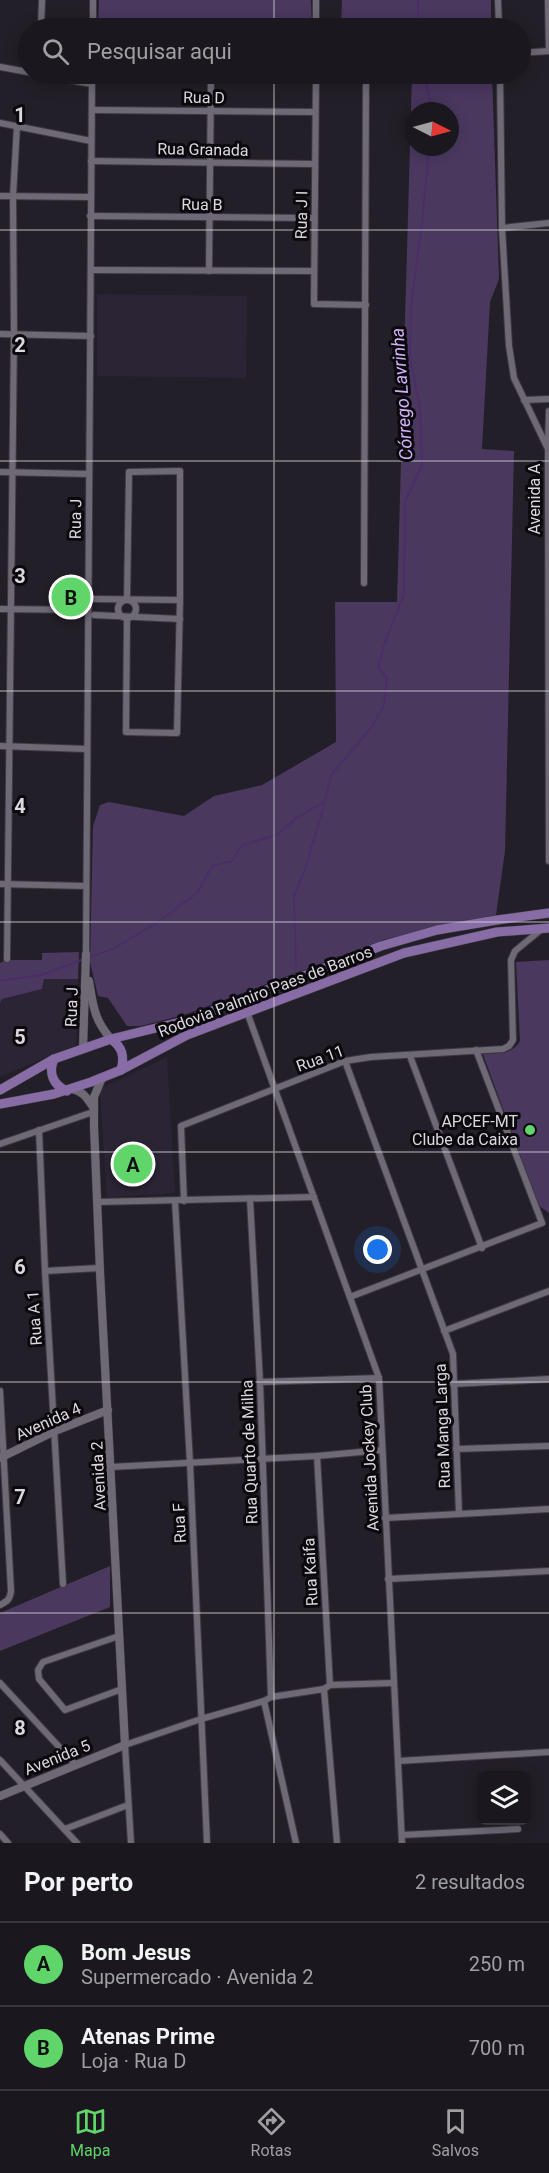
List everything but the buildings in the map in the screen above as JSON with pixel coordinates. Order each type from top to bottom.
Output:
[{"type":"main road","name":"Rodovia Palmiro Paes de Barros","points":[[0,1090],[54,1059],[111,1039],[189,1020],[381,946],[437,930],[549,914]]},
{"type":"main road","name":"Rodovia Palmiro Paes de Barros","points":[[0,1104],[70,1090],[121,1070],[187,1035],[404,953],[496,933],[546,928]]},
{"type":"main road","points":[[111,1039],[123,1052],[124,1061],[121,1070]]},
{"type":"main road","points":[[54,1059],[51,1065],[52,1078],[56,1084],[70,1090]]},
{"type":"street","points":[[42,0],[42,18]]},
{"type":"street","points":[[93,0],[93,18]]},
{"type":"street","points":[[316,0],[316,18]]},
{"type":"street","points":[[498,0],[499,18]]},
{"type":"street","points":[[531,52],[549,51],[548,0]]},
{"type":"street","points":[[0,67],[18,70]]},
{"type":"street","name":"Rua J","points":[[83,1049],[86,965],[92,84]]},
{"type":"street","points":[[209,271],[211,84]]},
{"type":"street","name":"Rua J I","points":[[316,84],[314,304],[366,305]]},
{"type":"street","points":[[364,583],[366,84]]},
{"type":"street","name":"Avenida A","points":[[500,84],[502,228],[509,346],[514,378],[548,449],[549,861]]},
{"type":"street","name":"Rua D","points":[[92,110],[315,112]]},
{"type":"street","points":[[0,123],[91,141]]},
{"type":"street","points":[[7,959],[4,884],[9,747],[14,334],[13,196],[17,126]]},
{"type":"street","name":"Rua Granada","points":[[91,161],[315,164]]},
{"type":"street","points":[[0,196],[90,197]]},
{"type":"street","name":"Rua B","points":[[90,216],[314,218]]},
{"type":"street","points":[[502,228],[549,223]]},
{"type":"street","points":[[91,270],[314,271]]},
{"type":"street","points":[[0,334],[91,336]]},
{"type":"street","points":[[524,400],[549,399]]},
{"type":"street","points":[[548,449],[549,411]]},
{"type":"street","points":[[127,600],[129,472],[180,471],[177,733],[126,732],[127,617]]},
{"type":"street","points":[[0,472],[89,474]]},
{"type":"street","points":[[94,599],[180,600]]},
{"type":"street","points":[[127,600],[132,602],[135,610],[127,617],[122,616],[118,609],[122,602],[127,600]]},
{"type":"street","points":[[0,609],[87,610]]},
{"type":"street","points":[[94,615],[180,619]]},
{"type":"street","points":[[0,746],[87,749]]},
{"type":"street","points":[[4,884],[86,886]]},
{"type":"street","name":"Rua 11","points":[[184,1201],[181,1126],[345,1062],[371,1056],[410,1056],[509,1047],[513,1040],[511,960],[515,951],[546,928]]},
{"type":"street","name":"Rua J","points":[[86,965],[95,1015],[100,1027],[111,1039]]},
{"type":"street","points":[[247,1012],[274,1090]]},
{"type":"street","points":[[350,1297],[546,1225],[477,1050]]},
{"type":"street","points":[[410,1056],[482,1248]]},
{"type":"street","name":"Rua Manga Larga","points":[[345,1062],[453,1354],[459,1514]]},
{"type":"street","name":"Avenida 2","points":[[102,1078],[96,1090],[93,1110],[99,1268],[131,1843]]},
{"type":"street","points":[[0,1144],[93,1110],[85,1095],[79,1090],[70,1090]]},
{"type":"street","name":"Avenida Jockey Club","points":[[274,1090],[315,1197],[379,1378],[402,1843]]},
{"type":"street","name":"Rua A 1","points":[[39,1130],[63,1584]]},
{"type":"street","points":[[97,1202],[315,1197]]},
{"type":"street","name":"Rua Quarto de Milha","points":[[250,1199],[260,1382],[271,1697]]},
{"type":"street","name":"Rua F","points":[[175,1202],[190,1463],[207,1843]]},
{"type":"street","points":[[45,1271],[99,1268]]},
{"type":"street","points":[[444,1331],[549,1291]]},
{"type":"street","points":[[260,1382],[379,1378]]},
{"type":"street","points":[[453,1384],[549,1379]]},
{"type":"street","points":[[0,1391],[11,1591],[7,1602],[0,1605]]},
{"type":"street","name":"Avenida 4","points":[[2,1457],[55,1431],[108,1410]]},
{"type":"street","points":[[456,1449],[549,1446]]},
{"type":"street","points":[[111,1467],[317,1456],[382,1450]]},
{"type":"street","name":"Rua Kaifa","points":[[317,1456],[327,1687],[337,1843]]},
{"type":"street","points":[[385,1518],[549,1509]]},
{"type":"street","points":[[388,1580],[549,1571]]},
{"type":"street","points":[[119,1636],[43,1662],[38,1670],[39,1679],[65,1710],[122,1689]]},
{"type":"street","points":[[0,1683],[75,1764]]},
{"type":"street","points":[[125,1745],[271,1697],[327,1687],[393,1683]]},
{"type":"street","points":[[264,1701],[296,1843]]},
{"type":"street","name":"Avenida 5","points":[[0,1796],[125,1745]]},
{"type":"street","points":[[398,1761],[549,1752]]},
{"type":"street","points":[[0,1760],[77,1843]]},
{"type":"street","points":[[65,1829],[128,1804]]},
{"type":"street","points":[[402,1834],[518,1829]]},
{"type":"street","points":[[0,1834],[8,1843]]},
{"type":"shaded area","points":[[99,0],[311,0],[312,18],[98,18]]},
{"type":"shaded area","points":[[342,0],[491,0],[491,18],[341,18]]},
{"type":"shaded area","points":[[412,84],[492,84],[499,279],[490,302],[482,449],[514,451],[505,851],[496,915],[386,939],[187,1014],[141,1026],[127,1026],[108,998],[98,996],[90,962],[93,826],[100,805],[109,802],[184,816],[214,796],[262,785],[336,742],[335,602],[397,602],[410,156],[459,156],[459,102],[411,102]]},
{"type":"shaded area","points":[[97,294],[247,296],[246,378],[97,376]]},
{"type":"shaded area","points":[[79,952],[78,979],[44,979],[42,989],[2,999],[0,1003],[0,963],[6,960],[42,960],[42,953]]},
{"type":"shaded area","name":"APCEF-MT Clube da Caixa","points":[[549,960],[549,1213],[538,1205],[483,1054],[509,1051],[520,1041],[516,962]]},
{"type":"shaded area","points":[[43,979],[78,979],[76,1045],[0,1077],[0,1003],[2,999],[42,989]]},
{"type":"shaded area","points":[[167,1057],[175,1193],[107,1197],[100,1093],[102,1088]]},
{"type":"shaded area","points":[[110,1566],[110,1607],[0,1651],[0,1613]]},
{"type":"waterway","name":"Córrego Lavrinha","points":[[418,0],[418,18]]},
{"type":"waterway","name":"Córrego Lavrinha","points":[[426,84],[430,102]]},
{"type":"waterway","name":"Córrego Lavrinha","points":[[89,957],[113,949],[158,922],[197,893],[212,866],[232,861],[242,845],[277,835],[295,819],[325,801],[331,775],[371,728],[384,705],[387,678],[378,668],[385,642],[404,595],[405,502],[422,465],[420,408],[410,357],[411,306],[428,156]]},
{"type":"waterway","points":[[296,966],[294,896],[304,872],[325,803]]},
{"type":"waterway","name":"Córrego Lavrinha","points":[[0,981],[41,975],[84,959]]},
{"type":"place","name":"Atenas Prime","points":[[71,597]]},
{"type":"place","name":"APCEF-MT Clube da Caixa","points":[[530,1130]]},
{"type":"place","name":"Bom Jesus","points":[[133,1164]]}]
